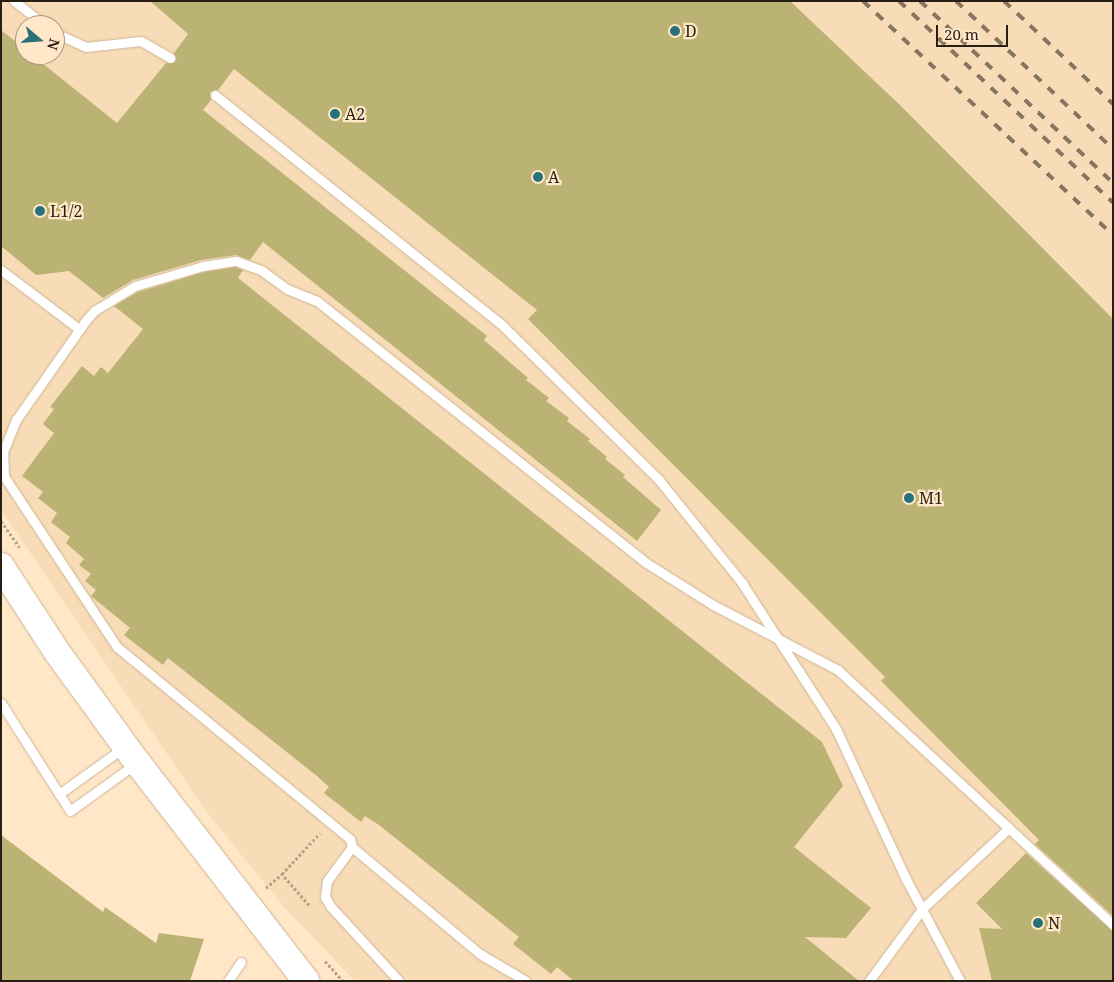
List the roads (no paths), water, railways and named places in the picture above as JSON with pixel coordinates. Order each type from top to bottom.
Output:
[{"type":"main road","points":[[1,566],[57,652],[131,754],[306,981]]},
{"type":"lane","points":[[14,1],[32,15]]},
{"type":"lane","points":[[65,38],[86,47],[141,41],[170,58]]},
{"type":"lane","points":[[215,94],[524,346],[658,480],[742,583],[836,729],[922,909],[960,981]]},
{"type":"lane","points":[[526,981],[480,954],[352,847],[350,839],[341,829],[116,648],[4,476],[3,452],[16,420],[79,329],[94,311],[135,286],[222,261],[248,264],[287,289],[317,301],[645,562],[713,606],[838,670],[1113,925]]},
{"type":"lane","points":[[1,270],[79,329]]},
{"type":"lane","points":[[1,703],[70,811],[131,754]]},
{"type":"lane","points":[[59,794],[131,754]]},
{"type":"lane","points":[[869,981],[922,909],[1010,828]]},
{"type":"lane","points":[[352,847],[327,881],[325,897],[330,907],[399,981]]},
{"type":"lane","points":[[228,981],[241,962]]},
{"type":"railway","points":[[863,1],[1113,235]]},
{"type":"railway","points":[[899,1],[1113,203]]},
{"type":"railway","points":[[920,1],[1113,183]]},
{"type":"railway","points":[[956,1],[1113,149]]},
{"type":"railway","points":[[1004,1],[1113,104]]},
{"type":"place","name":"D","points":[[675,31]]},
{"type":"place","name":"A2","points":[[335,114]]},
{"type":"place","name":"A","points":[[538,177]]},
{"type":"place","name":"L1/2","points":[[40,211]]},
{"type":"place","name":"M1","points":[[909,498]]},
{"type":"place","name":"N","points":[[1038,923]]}]
